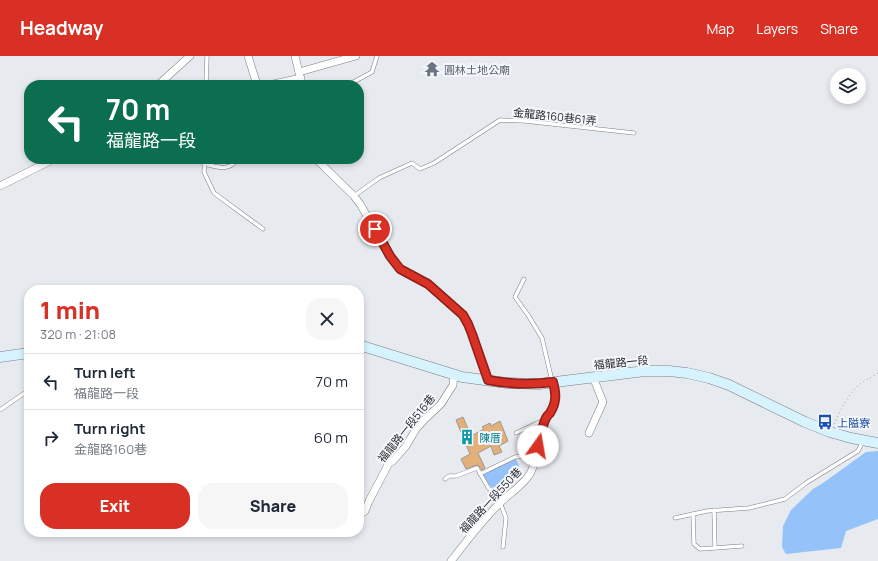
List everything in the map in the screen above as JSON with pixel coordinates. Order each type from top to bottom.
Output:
[{"type":"main road","name":"福龍路一段","points":[[364,346],[454,374],[507,383],[539,384],[646,371],[669,371],[695,375],[729,385],[830,432],[878,443]]},
{"type":"main road","points":[[0,357],[24,354]]},
{"type":"street","points":[[164,80],[190,56]]},
{"type":"street","points":[[248,56],[255,80]]},
{"type":"street","points":[[296,56],[301,78],[356,56]]},
{"type":"street","points":[[0,186],[44,164]]},
{"type":"street","points":[[321,164],[354,196],[390,256],[400,269],[428,284],[463,315],[472,334],[488,380]]},
{"type":"street","name":"福龍路一段516巷","points":[[364,512],[389,463],[393,461],[406,446],[416,429],[441,404],[453,385],[454,374]]},
{"type":"street","points":[[589,433],[603,402],[593,377]]},
{"type":"street","name":"福龍路一段550巷","points":[[451,561],[500,502],[531,473],[537,455],[545,420],[551,411],[556,398],[553,382]]},
{"type":"lane","points":[[206,80],[207,56]]},
{"type":"lane","points":[[357,80],[372,72],[377,56]]},
{"type":"lane","name":"金龍路160巷61弄","points":[[354,196],[379,178],[412,163],[420,169],[434,163],[500,120],[525,121],[634,133]]},
{"type":"lane","points":[[234,164],[224,169],[204,164],[204,172],[214,193],[263,229]]},
{"type":"lane","points":[[524,278],[515,297],[542,338],[553,382]]},
{"type":"lane","points":[[0,410],[24,393]]},
{"type":"lane","points":[[516,433],[545,420]]},
{"type":"lane","points":[[675,518],[714,510],[749,508],[785,499],[806,483],[858,451],[863,440]]},
{"type":"lane","points":[[480,474],[515,457],[537,455]]},
{"type":"lane","points":[[445,479],[449,476],[456,476],[477,468],[489,489],[496,492],[506,518],[503,547]]},
{"type":"lane","points":[[714,510],[715,548]]},
{"type":"lane","points":[[693,514],[694,544],[700,549],[742,546]]},
{"type":"path","points":[[830,432],[842,408],[853,391],[861,383],[878,373]]},
{"type":"water","points":[[878,451],[878,519],[846,531],[841,548],[786,554],[782,547],[783,526],[791,510],[813,489],[866,452]]},
{"type":"water","points":[[516,459],[519,465],[518,472],[510,483],[501,489],[495,489],[489,485],[483,474]]},
{"type":"building","points":[[463,417],[471,436],[484,429],[482,427],[490,423],[491,426],[500,421],[508,441],[499,446],[502,452],[494,455],[491,446],[478,453],[485,468],[482,470],[477,465],[466,469],[461,459],[470,454],[456,420]]},
{"type":"place","name":"圓林土地公廟","points":[[432,69]]},
{"type":"place","name":"上隘寮","points":[[825,422]]},
{"type":"place","name":"陳厝","points":[[467,437]]},
{"type":"route","points":[[375,229],[390,256],[400,269],[428,284],[463,315],[472,334],[488,380],[507,383],[539,384],[553,382],[556,398],[546,419],[538,446]]}]
